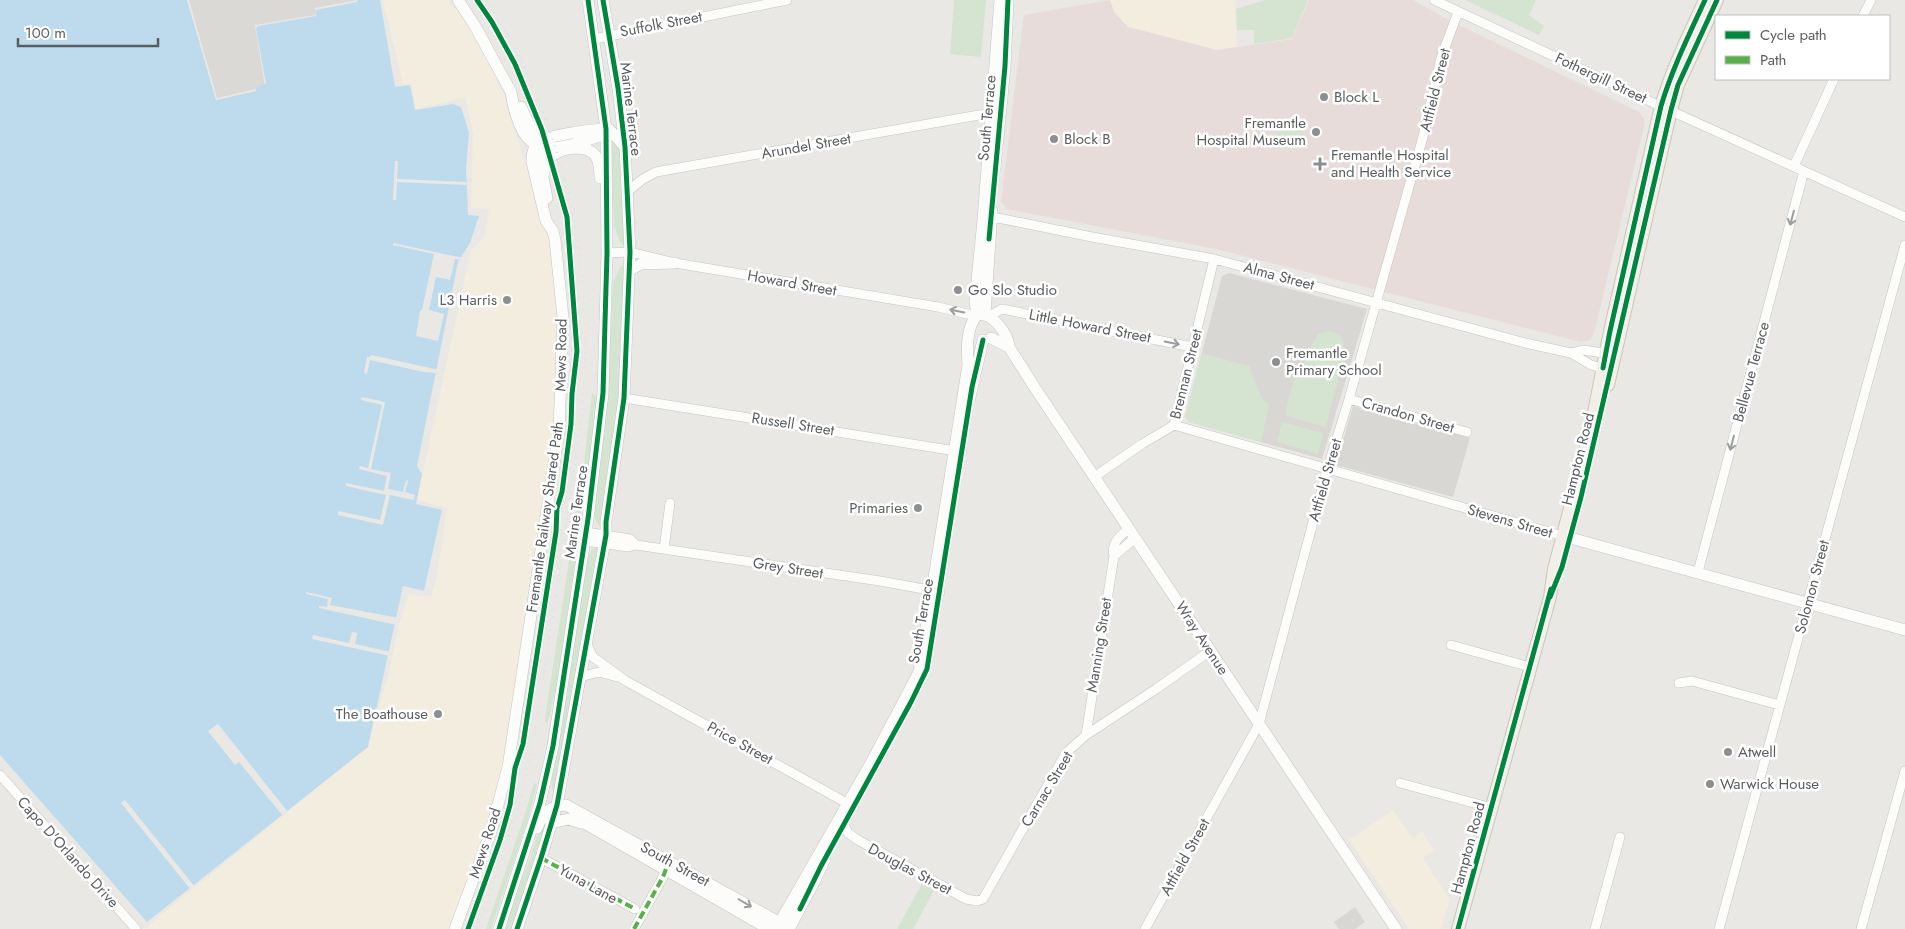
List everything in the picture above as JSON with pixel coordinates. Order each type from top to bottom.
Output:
[{"type":"main road","name":"Hampton Road","points":[[1460,927],[1530,667],[1550,597],[1562,567],[1567,537],[1608,369],[1666,108],[1668,81],[1705,0]]},
{"type":"main road","name":"Hampton Road","points":[[1666,108],[1717,0]]},
{"type":"street","points":[[458,0],[475,26],[511,92],[512,103],[521,127],[537,141],[554,222],[553,231]]},
{"type":"street","name":"Marine Terrace","points":[[499,929],[546,784],[554,746],[585,536],[603,393],[608,198],[602,132],[604,111],[588,0]]},
{"type":"street","name":"Marine Terrace","points":[[517,929],[557,805],[606,540],[606,522],[624,398],[630,270],[625,148],[618,88],[602,0]]},
{"type":"street","name":"Suffolk Street","points":[[594,39],[609,34],[787,0]]},
{"type":"street","name":"South Terrace","points":[[987,218],[1000,0]]},
{"type":"street","name":"South Terrace","points":[[958,451],[972,387],[987,340],[994,328],[975,302],[1005,66],[1008,0]]},
{"type":"street","name":"Fothergill Street","points":[[1434,0],[1905,217]]},
{"type":"street","points":[[1864,15],[1871,0]]},
{"type":"street","name":"Attfield Street","points":[[1145,929],[1259,724],[1327,470],[1423,137],[1441,58],[1458,12]]},
{"type":"street","points":[[1794,166],[1834,80]]},
{"type":"street","points":[[537,141],[602,132],[616,124],[616,94],[618,88]]},
{"type":"street","name":"Arundel Street","points":[[627,192],[643,179],[656,172],[992,114]]},
{"type":"street","points":[[602,132],[625,148]]},
{"type":"street","points":[[544,179],[549,159],[558,153],[597,140],[602,132]]},
{"type":"street","name":"Mews Road","points":[[455,929],[491,831],[508,767],[559,431],[563,317],[553,231],[546,221],[532,162],[532,155],[537,141]]},
{"type":"street","points":[[568,150],[587,150],[594,155],[608,198]]},
{"type":"street","name":"Bellevue Terrace","points":[[1698,572],[1804,171]]},
{"type":"street","name":"Alma Street","points":[[987,218],[1003,219],[1214,259],[1474,330],[1571,354],[1581,361],[1608,369]]},
{"type":"street","name":"Solomon Street","points":[[1719,929],[1905,245]]},
{"type":"street","name":"Howard Street","points":[[607,252],[630,252],[675,263],[984,316]]},
{"type":"street","name":"Brennan Street","points":[[1094,477],[1142,444],[1174,425],[1214,259]]},
{"type":"street","points":[[630,270],[641,264],[675,263]]},
{"type":"street","name":"Little Howard Street","points":[[984,316],[1002,309],[1192,347]]},
{"type":"street","name":"South Terrace","points":[[782,928],[851,805],[919,672],[936,592],[958,451],[968,365],[967,345],[972,327],[984,316]]},
{"type":"street","name":"Wray Avenue","points":[[984,316],[1003,332],[1008,340],[1009,347],[1094,477],[1396,929]]},
{"type":"street","points":[[972,327],[975,335],[1009,347]]},
{"type":"street","name":"Alma Street","points":[[1571,354],[1582,350],[1610,354]]},
{"type":"street","name":"Russell Street","points":[[624,398],[958,451]]},
{"type":"street","name":"Crandon Street","points":[[1349,399],[1467,432]]},
{"type":"street","name":"Stevens Street","points":[[1174,425],[1327,470],[1905,630]]},
{"type":"street","points":[[664,549],[670,504]]},
{"type":"street","name":"Manning Street","points":[[1086,734],[1114,556],[1112,550],[1118,537],[1132,534]]},
{"type":"street","name":"Grey Street","points":[[585,536],[606,540],[630,540],[636,545],[880,581],[936,592]]},
{"type":"street","name":"Price Street","points":[[586,642],[593,657],[626,681],[851,805]]},
{"type":"street","points":[[1451,645],[1530,667]]},
{"type":"street","name":"Carnac Street","points":[[983,899],[1066,753],[1086,734],[1156,689],[1210,651]]},
{"type":"street","name":"Price Street","points":[[580,677],[599,672],[626,681]]},
{"type":"street","points":[[1679,683],[1692,681],[1780,705]]},
{"type":"street","points":[[1861,929],[1901,797],[1905,771]]},
{"type":"street","name":"Capo D'Orlando Drive","points":[[0,775],[136,929]]},
{"type":"street","points":[[1400,783],[1492,808]]},
{"type":"street","points":[[514,885],[525,865],[539,821],[549,810],[557,805],[546,784]]},
{"type":"street","points":[[561,784],[567,798],[591,822]]},
{"type":"street","name":"South Street","points":[[557,805],[566,805],[591,822],[782,928]]},
{"type":"street","name":"South Terrace","points":[[782,928],[844,825],[851,805]]},
{"type":"street","points":[[552,824],[569,819],[591,822]]},
{"type":"street","name":"Douglas Street","points":[[844,825],[848,833],[858,840],[958,894],[972,900],[983,899]]},
{"type":"street","points":[[1595,929],[1620,838]]},
{"type":"street","name":"Yuna Lane","points":[[541,858],[635,909]]},
{"type":"street","points":[[634,929],[663,877],[667,865]]},
{"type":"shaded area","points":[[189,0],[358,0],[315,8],[315,15],[255,25],[265,87],[217,98]]},
{"type":"shaded area","points":[[383,0],[448,0],[473,31],[503,92],[549,239],[566,401],[557,489],[510,783],[462,929],[144,929],[362,751],[388,677],[398,629],[408,594],[431,597],[437,576],[447,508],[417,500],[471,250],[484,238],[489,209],[471,208],[473,133],[465,98],[416,109],[411,84],[403,84]]},
{"type":"shaded area","points":[[1110,0],[1235,0],[1237,47],[1217,50],[1128,27],[1114,12]]},
{"type":"shaded area","name":"Fremantle Hospital and Health Service","points":[[1110,0],[1114,12],[1128,27],[1217,50],[1292,39],[1309,0],[1413,0],[1443,17],[1639,112],[1644,119],[1644,127],[1594,333],[1590,340],[1581,342],[1216,249],[1007,209],[1001,201],[1024,15]]},
{"type":"shaded area","name":"Fremantle Primary School","points":[[1229,273],[1367,309],[1322,459],[1189,422],[1185,417],[1222,276]]},
{"type":"shaded area","name":"Fremantle Primary School","points":[[1353,406],[1470,438],[1453,497],[1336,465]]},
{"type":"shaded area","points":[[1393,810],[1413,839],[1422,832],[1434,850],[1423,858],[1450,900],[1441,929],[1409,929],[1349,840]]},
{"type":"shaded area","points":[[1355,907],[1365,922],[1355,929],[1339,929],[1334,922]]},
{"type":"green space","points":[[954,0],[986,0],[981,57],[950,54]]},
{"type":"green space","points":[[1265,0],[1308,0],[1292,38],[1254,44],[1254,30],[1237,30],[1236,9]]},
{"type":"green space","points":[[1465,0],[1536,0],[1529,15],[1544,26],[1539,35]]},
{"type":"green space","points":[[1285,121],[1304,124],[1300,140],[1289,145],[1275,144],[1277,131]]},
{"type":"green space","points":[[611,139],[616,143],[620,152],[625,247],[620,242],[614,226]]},
{"type":"green space","points":[[622,266],[624,267],[620,393],[601,526],[599,526],[594,516],[594,503],[607,405],[613,283]]},
{"type":"green space","points":[[1330,331],[1340,335],[1344,343],[1343,358],[1326,427],[1286,416],[1293,383],[1302,363],[1318,334]]},
{"type":"green space","points":[[1202,353],[1249,366],[1262,399],[1269,404],[1261,442],[1189,422],[1185,417]]},
{"type":"green space","points":[[592,393],[597,397],[586,500],[580,498]]},
{"type":"green space","points":[[1282,422],[1323,433],[1318,454],[1277,442]]},
{"type":"green space","points":[[578,502],[582,502],[579,521],[581,522],[556,689],[547,723],[545,722],[546,712]]},
{"type":"green space","points":[[592,549],[598,549],[554,793],[551,775],[587,559]]},
{"type":"green space","points":[[534,783],[537,784],[528,819],[491,929],[486,929],[524,817]]},
{"type":"green space","points":[[549,814],[515,929],[502,929],[530,859],[540,826]]},
{"type":"green space","points":[[924,880],[936,887],[913,929],[897,929]]},
{"type":"water","points":[[0,0],[187,0],[216,100],[256,91],[257,86],[266,84],[256,28],[258,26],[316,16],[315,10],[357,2],[358,0],[380,0],[395,87],[410,85],[415,110],[453,104],[461,107],[469,133],[466,169],[468,215],[479,216],[470,243],[458,262],[417,466],[422,474],[416,504],[442,510],[424,591],[403,586],[368,747],[147,922],[0,755]]},
{"type":"pier","points":[[395,161],[398,161],[397,179],[466,182],[466,185],[397,182],[396,200],[393,200]]},
{"type":"pier","points":[[393,243],[463,258],[462,260],[455,259],[450,280],[436,277],[429,310],[444,314],[438,341],[416,336],[434,254],[393,245]]},
{"type":"pier","points":[[371,355],[439,370],[438,373],[424,372],[370,360],[367,374],[364,373],[367,357]]},
{"type":"pier","points":[[362,397],[385,402],[371,469],[391,473],[388,489],[403,492],[406,480],[408,481],[405,492],[415,495],[414,500],[390,495],[383,525],[338,515],[338,511],[380,520],[386,495],[346,486],[346,483],[384,491],[387,476],[359,469],[360,466],[368,468],[382,405],[361,400]]},
{"type":"pier","points":[[306,592],[332,598],[330,605],[399,618],[397,625],[319,608],[319,606],[327,607],[328,599],[306,594]]},
{"type":"pier","points":[[352,632],[357,633],[355,644],[391,652],[390,656],[312,639],[313,635],[349,643]]},
{"type":"pier","points":[[218,724],[288,812],[283,816],[239,762],[235,765],[208,731]]},
{"type":"pier","points":[[125,800],[195,887],[191,890],[121,803]]},
{"type":"railway","points":[[477,929],[519,806],[532,745],[546,665],[574,470],[583,402],[585,364],[585,315],[581,267],[574,221],[563,175],[550,130],[532,86],[487,0]]},
{"type":"marked path","points":[[541,858],[635,909]]},
{"type":"marked path","points":[[634,929],[663,877],[669,861]]},
{"type":"cycle path","name":"Fremantle Railway Shared Path","points":[[468,929],[500,840],[510,805],[515,768],[523,744],[556,532],[557,508],[562,492],[571,424],[577,351],[567,217],[542,130],[515,64],[492,22],[477,0]]},
{"type":"cycle path","points":[[499,929],[540,803],[553,746],[588,519],[603,393],[607,253],[606,129],[588,0]]},
{"type":"cycle path","points":[[517,929],[557,805],[606,535],[606,522],[624,398],[630,252],[625,147],[618,88],[603,0]]},
{"type":"cycle path","points":[[989,239],[1005,66],[1008,0]]},
{"type":"cycle path","points":[[1603,368],[1661,106],[1676,65],[1705,0]]},
{"type":"cycle path","points":[[1550,597],[1562,567],[1581,497],[1671,110],[1678,85],[1717,0]]},
{"type":"cycle path","points":[[800,909],[821,866],[911,702],[927,669],[972,387],[983,340]]},
{"type":"cycle path","points":[[1458,929],[1551,589]]},
{"type":"place","name":"Block L","points":[[1324,97]]},
{"type":"place","name":"Fremantle Hospital Museum","points":[[1316,132]]},
{"type":"place","name":"Block B","points":[[1054,139]]},
{"type":"place","name":"Fremantle Hospital and Health Service","points":[[1320,164]]},
{"type":"place","name":"Go Slo Studio","points":[[958,290]]},
{"type":"place","name":"L3 Harris","points":[[507,300]]},
{"type":"place","name":"Fremantle Primary School","points":[[1276,362]]},
{"type":"place","name":"Primaries","points":[[918,508]]},
{"type":"place","name":"The Boathouse","points":[[438,714]]},
{"type":"place","name":"Atwell","points":[[1728,752]]},
{"type":"place","name":"Warwick House","points":[[1710,784]]}]
